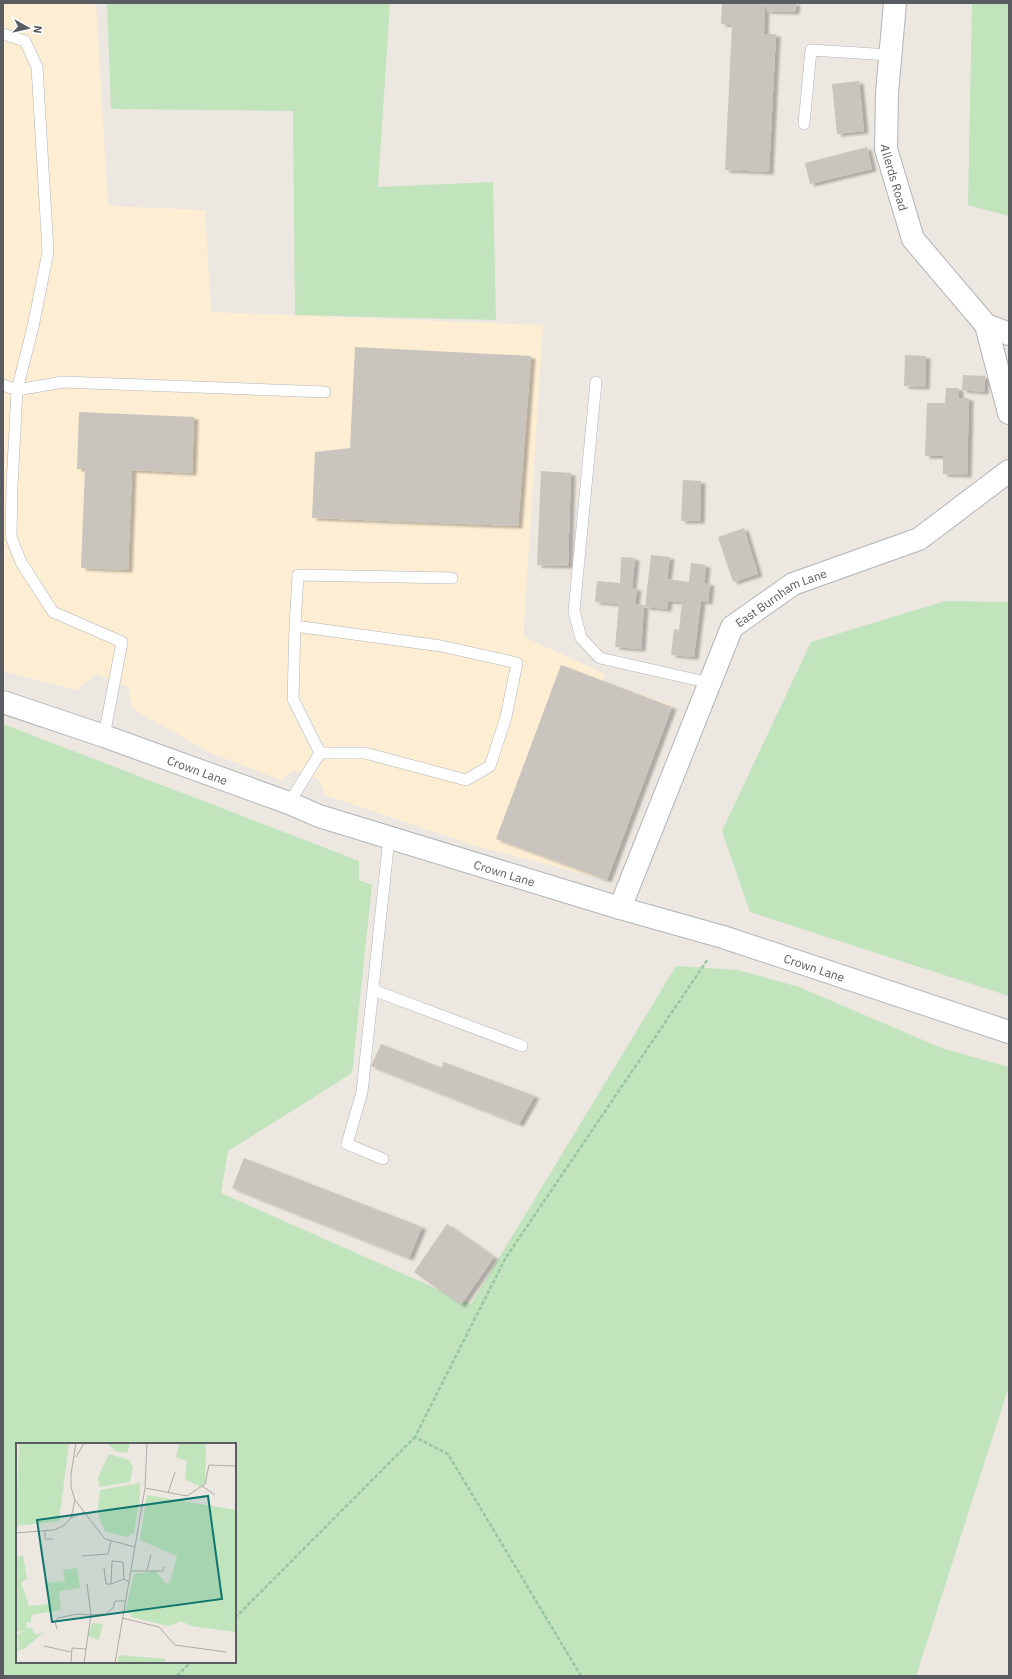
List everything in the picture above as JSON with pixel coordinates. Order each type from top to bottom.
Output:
[{"type":"street","name":"Allerds Road","points":[[895,3],[887,93],[886,149],[913,239],[986,325],[1009,413]]},
{"type":"street","name":"Allerds Road","points":[[986,325],[1009,334]]},
{"type":"street","name":"East Burnham Lane","points":[[620,908],[732,627],[793,584],[919,539],[1009,471]]},
{"type":"street","name":"Crown Lane","points":[[3,702],[104,736],[289,803],[319,816],[620,908],[723,937],[1009,1032]]},
{"type":"lane","points":[[3,34],[25,41],[37,67],[48,252],[33,327],[17,390],[11,537],[21,562],[53,612],[122,642],[104,736]]},
{"type":"lane","points":[[804,124],[811,50],[891,55]]},
{"type":"lane","points":[[3,385],[17,390],[63,382],[325,392]]},
{"type":"lane","points":[[596,382],[574,611],[580,638],[600,658],[710,683]]},
{"type":"lane","points":[[320,753],[293,699],[298,575],[452,578]]},
{"type":"lane","points":[[295,626],[440,646],[517,662],[506,717],[490,766],[466,780],[365,753],[320,753]]},
{"type":"lane","points":[[289,803],[320,753]]},
{"type":"lane","points":[[383,1159],[347,1144],[362,1092],[390,838]]},
{"type":"lane","points":[[373,990],[522,1046]]},
{"type":"path","points":[[236,1617],[415,1437],[505,1259],[723,937]]},
{"type":"path","points":[[415,1437],[448,1454],[581,1676]]},
{"type":"path","points":[[177,1676],[190,1663]]},
{"type":"shaded area","points":[[3,3],[96,3],[108,206],[205,210],[211,312],[543,325],[524,637],[605,674],[603,681],[672,705],[607,880],[479,847],[325,795],[319,779],[293,770],[281,780],[213,754],[132,709],[128,687],[97,674],[76,690],[3,671]]},
{"type":"green space","points":[[107,3],[390,3],[378,187],[493,182],[496,320],[295,315],[293,111],[111,109]]},
{"type":"green space","points":[[972,3],[1009,3],[1009,216],[968,205]]},
{"type":"green space","points":[[945,601],[1009,602],[1009,996],[750,912],[722,831],[811,642]]},
{"type":"green space","points":[[3,724],[359,861],[359,880],[372,885],[352,1073],[228,1151],[221,1193],[471,1304],[676,966],[738,970],[799,987],[944,1049],[1009,1067],[1009,1386],[916,1676],[3,1676]]},
{"type":"building","points":[[722,3],[765,3],[764,34],[776,34],[769,172],[725,170],[732,25],[721,24]]},
{"type":"building","points":[[766,3],[796,3],[795,12],[766,11]]},
{"type":"building","points":[[859,81],[864,131],[837,134],[832,84]]},
{"type":"building","points":[[867,147],[872,169],[810,184],[805,163]]},
{"type":"building","points":[[355,347],[531,356],[518,526],[312,518],[315,452],[350,448]]},
{"type":"building","points":[[905,355],[926,356],[925,387],[904,386]]},
{"type":"building","points":[[963,375],[985,376],[984,392],[962,390]]},
{"type":"building","points":[[946,388],[959,388],[959,398],[969,398],[967,475],[943,474],[943,456],[925,456],[927,403],[945,403]]},
{"type":"building","points":[[79,412],[194,417],[192,473],[132,470],[128,570],[81,568],[85,469],[77,469]]},
{"type":"building","points":[[541,471],[571,473],[568,566],[537,565]]},
{"type":"building","points":[[683,480],[701,481],[700,521],[681,521]]},
{"type":"building","points":[[744,528],[758,574],[733,582],[718,537]]},
{"type":"building","points":[[651,555],[670,557],[667,579],[689,582],[691,563],[706,565],[704,583],[710,583],[708,602],[701,601],[694,657],[671,655],[674,629],[679,630],[682,602],[668,601],[667,609],[645,607]]},
{"type":"building","points":[[621,557],[635,558],[632,588],[637,588],[635,604],[644,605],[641,649],[615,647],[619,604],[595,602],[597,581],[620,583]]},
{"type":"building","points":[[561,665],[672,707],[607,880],[496,839]]},
{"type":"building","points":[[381,1044],[442,1068],[443,1062],[535,1096],[519,1124],[371,1066]]},
{"type":"building","points":[[244,1158],[422,1227],[409,1258],[232,1188]]},
{"type":"building","points":[[447,1224],[494,1257],[461,1305],[414,1272]]}]
